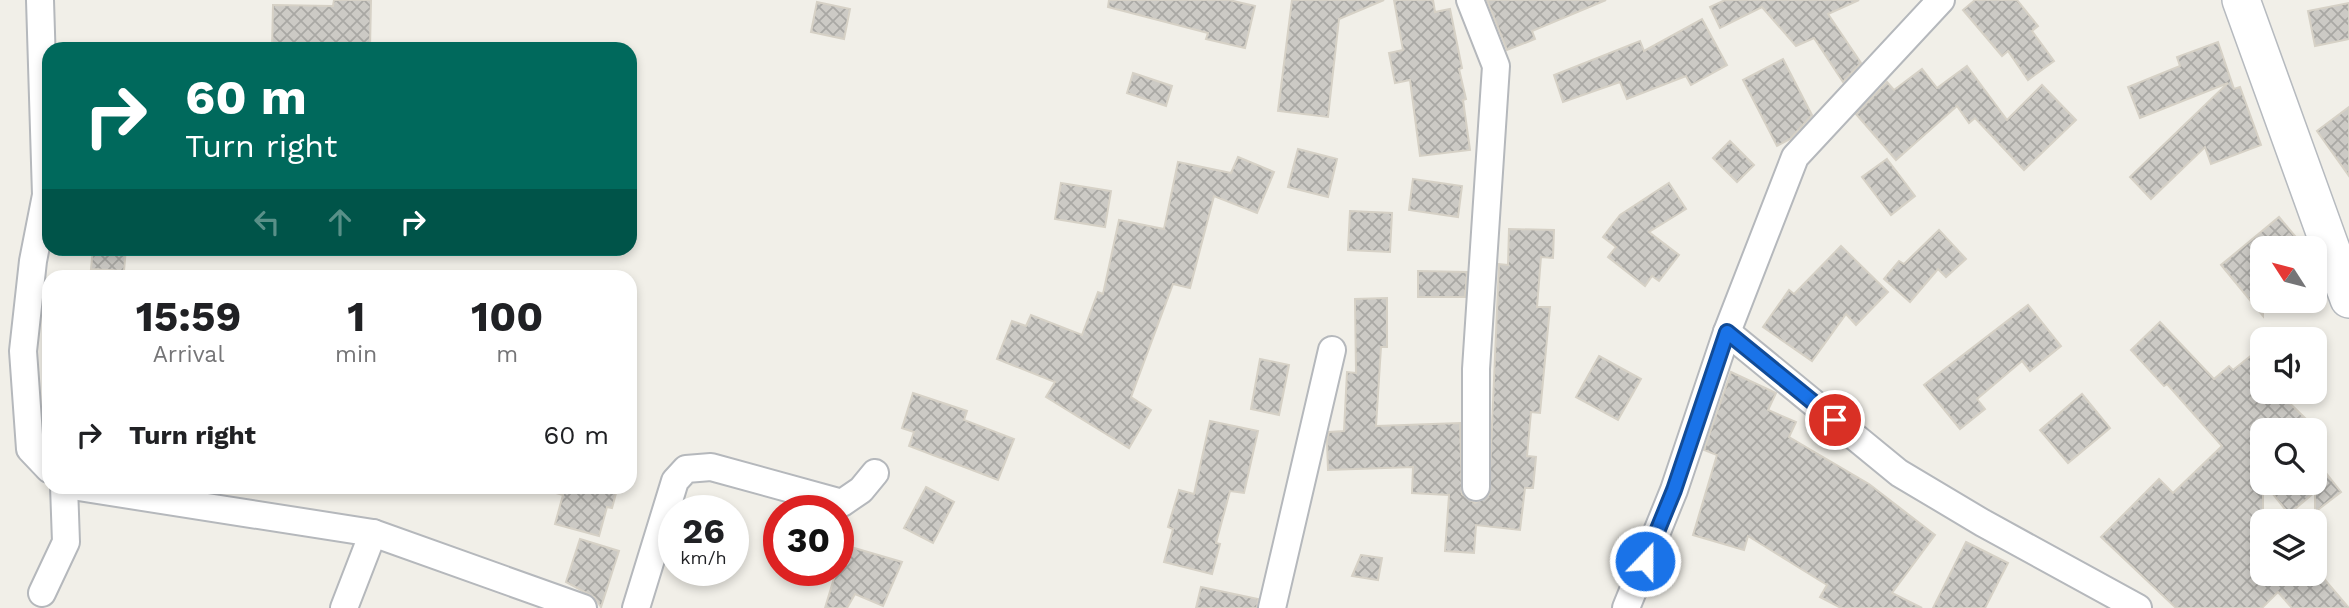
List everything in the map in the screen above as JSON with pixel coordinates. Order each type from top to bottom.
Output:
[{"type":"street","points":[[40,0],[42,56]]},
{"type":"street","points":[[1470,0],[1496,66],[1476,369],[1476,487]]},
{"type":"street","points":[[1626,608],[1674,490],[1727,332],[1794,157],[1941,0]]},
{"type":"street","points":[[2241,0],[2349,299]]},
{"type":"street","points":[[42,219],[33,261],[23,351],[30,449],[42,462]]},
{"type":"street","points":[[1727,332],[1899,473],[2137,608]]},
{"type":"street","points":[[1272,608],[1332,350]]},
{"type":"street","points":[[636,608],[675,481],[687,470],[711,467],[842,503],[861,490],[874,473]]},
{"type":"street","points":[[43,593],[66,542],[64,494]]},
{"type":"street","points":[[123,494],[373,533],[583,608]]},
{"type":"street","points":[[344,608],[373,533]]},
{"type":"building","points":[[334,0],[371,0],[370,42],[272,42],[273,5],[333,6]]},
{"type":"building","points":[[1109,0],[1229,0],[1255,6],[1245,48],[1206,39],[1208,33],[1108,7]]},
{"type":"building","points":[[1292,0],[1384,0],[1339,19],[1328,117],[1278,111]]},
{"type":"building","points":[[1394,0],[1433,0],[1435,12],[1450,9],[1462,68],[1459,69],[1466,99],[1463,100],[1470,150],[1420,156],[1410,80],[1395,83],[1389,53],[1403,50]]},
{"type":"building","points":[[1487,0],[1606,0],[1532,31],[1535,39],[1507,50]]},
{"type":"building","points":[[1725,0],[1859,0],[1828,14],[1861,63],[1843,82],[1814,38],[1796,46],[1762,7],[1720,28],[1710,7]]},
{"type":"building","points":[[1975,0],[2017,0],[2038,26],[2032,31],[2054,61],[2028,80],[2008,51],[2002,56],[1963,10]]},
{"type":"building","points":[[817,2],[850,9],[844,39],[811,32]]},
{"type":"building","points":[[2349,3],[2349,39],[2315,46],[2308,11]]},
{"type":"building","points":[[1702,19],[1727,65],[1691,85],[1686,76],[1627,99],[1620,82],[1563,102],[1554,75],[1640,41],[1644,51]]},
{"type":"building","points":[[2218,42],[2234,89],[2240,87],[2261,145],[2211,164],[2205,147],[2151,199],[2130,177],[2228,83],[2140,118],[2128,87],[2180,66],[2177,57]]},
{"type":"building","points":[[1783,59],[1812,115],[1790,139],[1777,146],[1743,80]]},
{"type":"building","points":[[1967,66],[2007,120],[2042,85],[2076,120],[2024,170],[1975,118],[1969,123],[1957,106],[1896,160],[1856,114],[1887,82],[1894,90],[1922,69],[1937,88]]},
{"type":"building","points":[[1133,73],[1172,86],[1166,106],[1127,93]]},
{"type":"building","points":[[2349,107],[2349,176],[2317,131]]},
{"type":"building","points":[[1730,141],[1754,165],[1737,182],[1713,158]]},
{"type":"building","points":[[1298,149],[1337,159],[1328,197],[1288,187]]},
{"type":"building","points":[[1238,157],[1274,172],[1257,213],[1214,196],[1190,288],[1173,284],[1131,397],[1151,410],[1129,448],[1046,397],[1055,382],[997,359],[1012,321],[1026,326],[1031,315],[1082,335],[1098,292],[1103,294],[1119,220],[1164,229],[1178,162],[1231,173]]},
{"type":"building","points":[[1887,159],[1915,196],[1891,215],[1862,177]]},
{"type":"building","points":[[1413,179],[1462,186],[1458,217],[1409,210]]},
{"type":"building","points":[[1061,183],[1111,191],[1105,227],[1055,219]]},
{"type":"building","points":[[1669,183],[1686,209],[1649,232],[1679,255],[1659,281],[1652,276],[1645,286],[1608,257],[1616,247],[1603,237],[1620,215]]},
{"type":"building","points":[[1350,211],[1392,213],[1390,252],[1348,250]]},
{"type":"building","points":[[2279,217],[2295,236],[2256,236]]},
{"type":"building","points":[[1509,229],[1554,230],[1553,258],[1541,257],[1537,307],[1550,307],[1540,413],[1531,412],[1527,456],[1536,457],[1533,488],[1525,488],[1520,530],[1476,525],[1474,553],[1445,551],[1449,495],[1412,493],[1413,467],[1328,470],[1329,432],[1344,431],[1347,372],[1356,373],[1355,299],[1387,298],[1387,347],[1381,347],[1376,426],[1460,423],[1462,494],[1475,503],[1489,495],[1499,264],[1508,265]]},
{"type":"building","points":[[1939,230],[1966,259],[1946,277],[1938,269],[1910,302],[1884,279],[1899,261],[1904,264]]},
{"type":"building","points":[[2250,241],[2250,300],[2221,265]]},
{"type":"building","points":[[1841,246],[1888,292],[1856,325],[1846,314],[1812,361],[1763,327],[1789,290],[1794,294]]},
{"type":"building","points":[[92,256],[125,256],[124,270],[91,269]]},
{"type":"building","points":[[1418,271],[1467,272],[1465,297],[1418,297]]},
{"type":"building","points":[[2028,305],[2061,346],[2030,371],[2022,361],[1977,399],[1985,409],[1960,429],[1924,385]]},
{"type":"building","points":[[2160,322],[2214,379],[2229,366],[2233,370],[2250,356],[2250,404],[2290,404],[2305,418],[2250,418],[2250,495],[2263,495],[2263,509],[2250,509],[2250,586],[2327,586],[2327,582],[2349,608],[2292,608],[2278,592],[2262,608],[2176,608],[2101,537],[2159,479],[2173,493],[2222,446],[2167,384],[2164,386],[2131,350]]},
{"type":"building","points":[[1599,356],[1641,379],[1618,420],[1576,397]]},
{"type":"building","points":[[1260,359],[1289,365],[1279,415],[1251,409]]},
{"type":"building","points":[[1731,372],[1776,393],[1768,410],[1796,422],[1789,437],[1869,484],[1935,535],[1892,593],[1922,608],[1841,608],[1820,597],[1827,585],[1748,536],[1744,550],[1693,535],[1717,455],[1704,450]]},
{"type":"building","points":[[913,393],[967,411],[964,420],[1014,439],[998,480],[909,446],[914,432],[902,428]]},
{"type":"building","points":[[2082,394],[2110,428],[2068,463],[2040,430]]},
{"type":"building","points":[[1210,421],[1258,431],[1244,493],[1230,491],[1216,543],[1220,544],[1212,574],[1164,562],[1173,529],[1168,527],[1179,490],[1194,494]]},
{"type":"building","points":[[2327,474],[2341,492],[2319,509],[2315,509],[2315,495],[2327,495]]},
{"type":"building","points":[[926,487],[954,502],[933,543],[904,528]]},
{"type":"building","points":[[560,494],[616,494],[612,508],[607,507],[599,536],[555,524],[563,495]]},
{"type":"building","points":[[2274,495],[2311,495],[2295,509],[2285,509]]},
{"type":"building","points":[[580,539],[619,551],[601,607],[594,597],[566,582]]},
{"type":"building","points":[[1966,542],[2008,563],[1985,608],[1933,608]]},
{"type":"building","points":[[854,548],[902,562],[883,606],[855,594],[847,608],[825,608],[832,586],[854,586]]},
{"type":"building","points":[[1361,555],[1382,558],[1378,580],[1352,576]]},
{"type":"building","points":[[1201,587],[1258,599],[1257,608],[1196,608]]},
{"type":"route","points":[[1645,561],[1674,490],[1727,332],[1835,420]]}]
